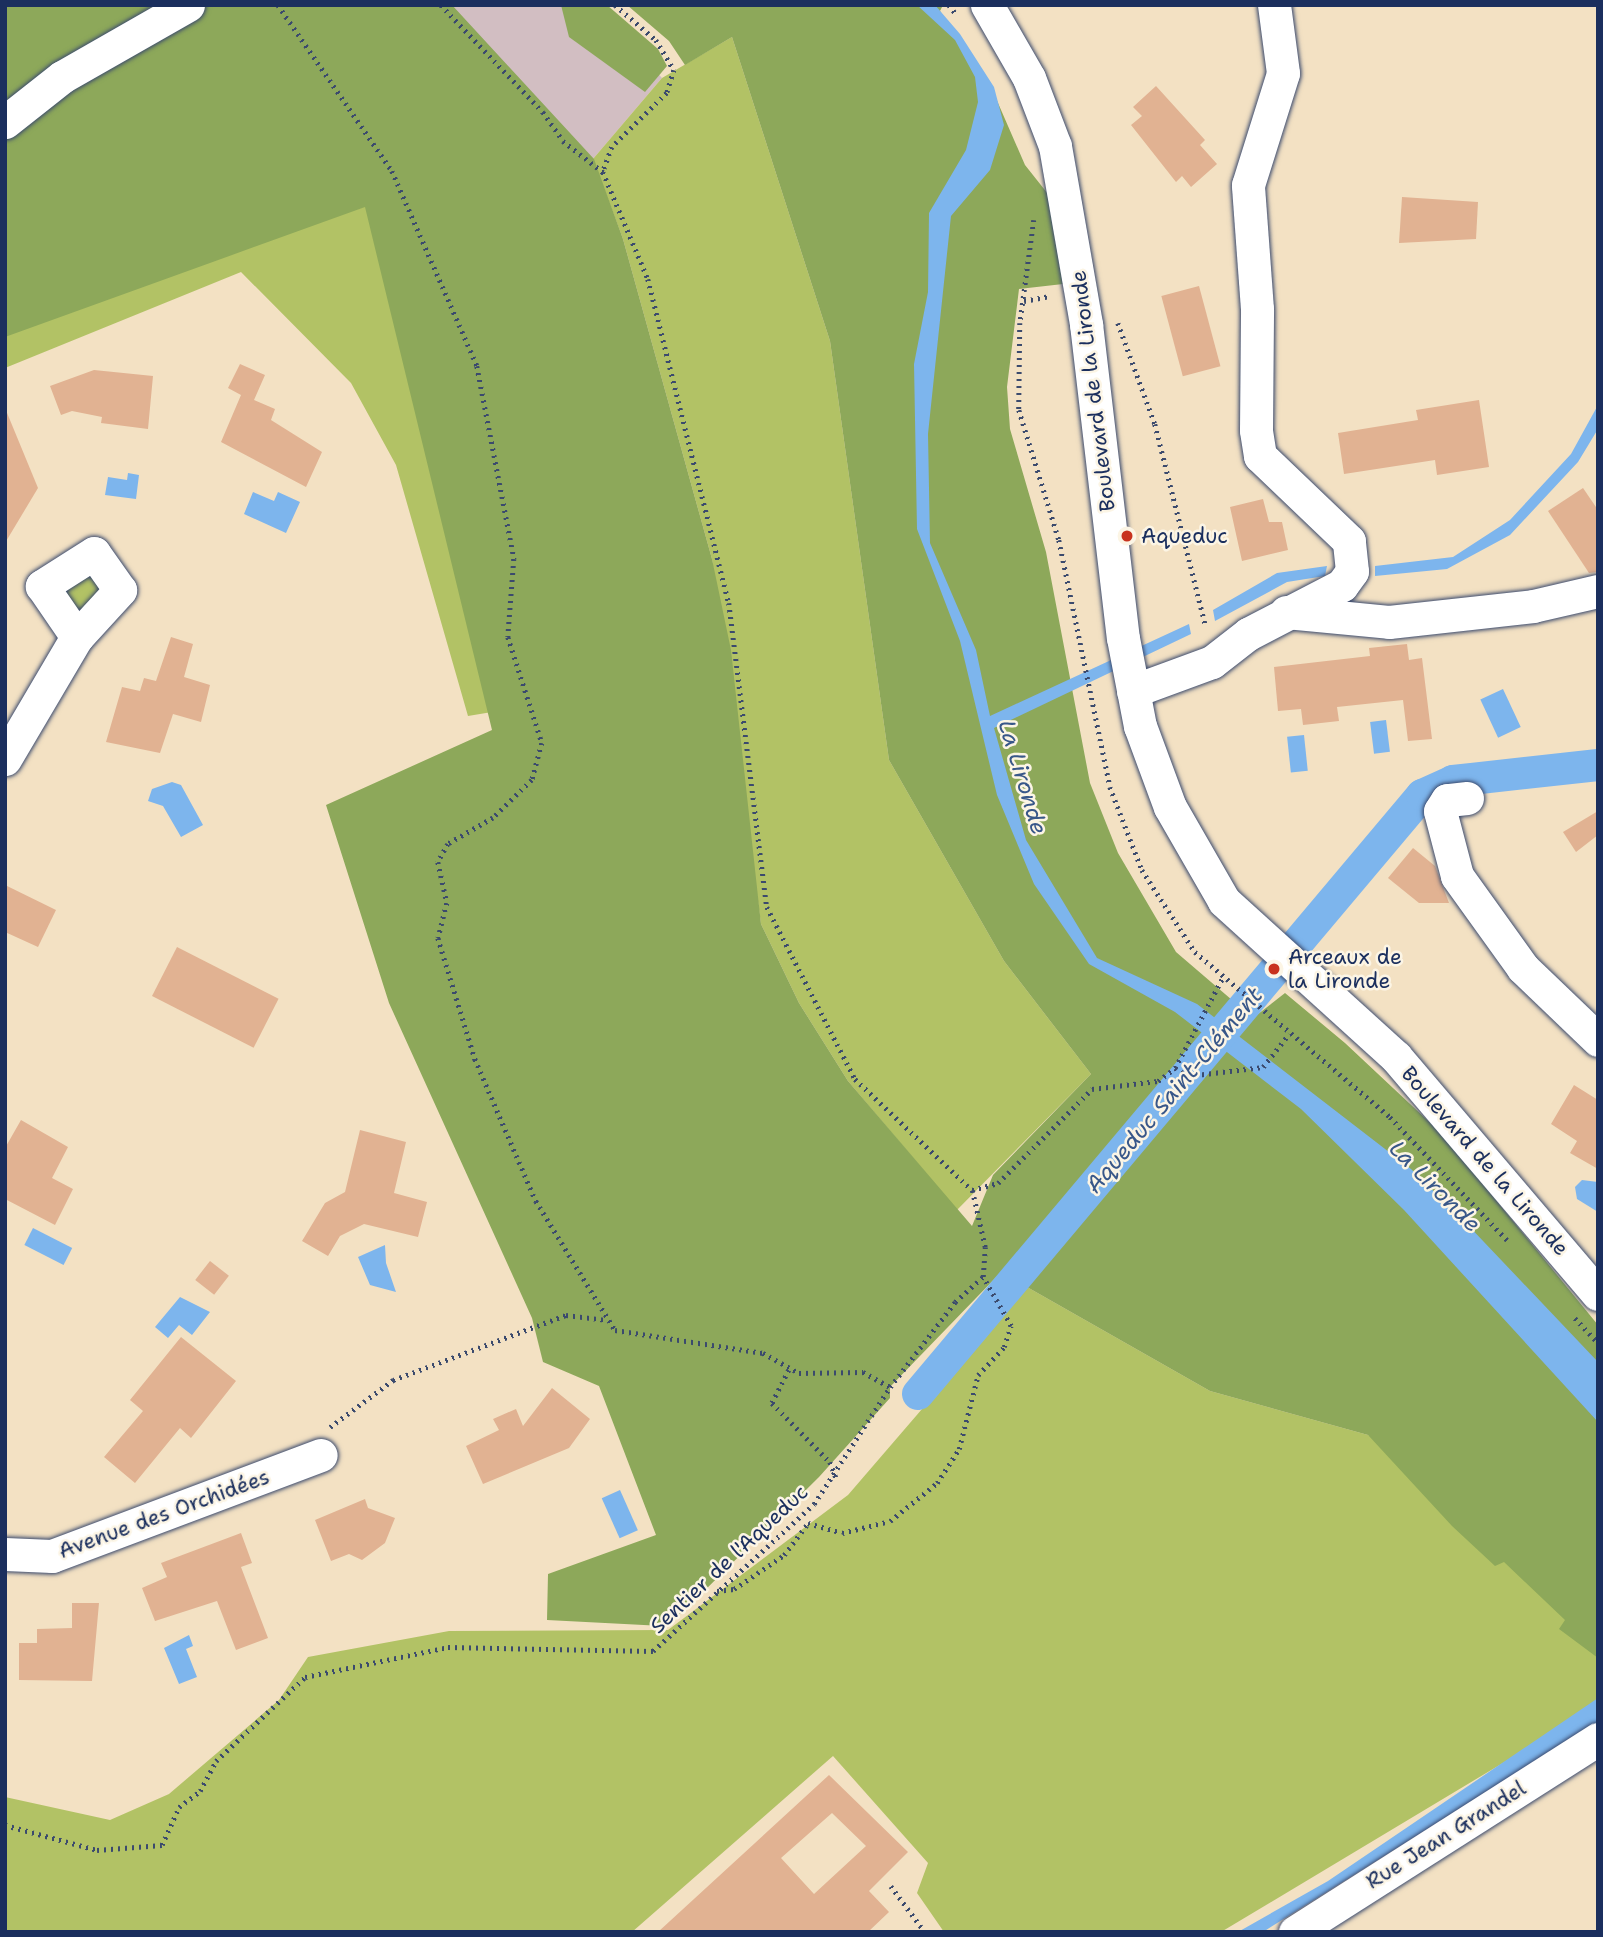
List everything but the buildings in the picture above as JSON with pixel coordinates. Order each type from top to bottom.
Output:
[{"type":"street","points":[[5,122],[62,77],[188,5]]},
{"type":"street","name":"Boulevard de la Lironde","points":[[987,5],[1029,78],[1055,146],[1086,324],[1133,691],[1170,807],[1224,901],[1396,1057],[1598,1294]]},
{"type":"street","points":[[1133,691],[1212,662],[1286,612],[1342,585],[1355,555],[1349,541],[1261,456],[1256,430],[1257,309],[1248,184],[1283,73],[1274,5]]},
{"type":"street","points":[[1286,612],[1389,622],[1533,606],[1598,592]]},
{"type":"street","points":[[5,759],[77,638]]},
{"type":"street","points":[[1467,798],[1447,800],[1440,811],[1457,876],[1523,968],[1598,1040]]},
{"type":"street","name":"Avenue des Orchidées","points":[[5,1554],[52,1556],[321,1455]]},
{"type":"street","name":"Rue Jean Grandel","points":[[1295,1932],[1598,1739]]},
{"type":"path","points":[[278,5],[391,171],[477,366],[514,559],[508,637],[542,743],[533,780],[443,853],[439,881],[447,903],[438,938],[475,1059],[536,1200],[604,1320]]},
{"type":"path","points":[[441,5],[543,112],[563,141],[603,172],[645,268],[729,603],[771,921],[855,1079],[972,1190],[985,1247],[984,1277],[1011,1326],[1004,1347],[978,1375],[959,1449],[937,1483],[890,1521],[842,1533],[808,1524],[784,1555],[734,1589],[716,1592]]},
{"type":"path","points":[[603,172],[612,147],[667,93],[674,70],[656,40],[615,5]]},
{"type":"path","points":[[1034,209],[1020,323],[1020,410],[1059,540],[1110,787],[1164,911],[1222,979],[1390,1116],[1515,1248]]},
{"type":"path","points":[[1086,324],[1119,323],[1134,359],[1212,662]]},
{"type":"path","points":[[972,1190],[998,1183],[1035,1141],[1101,1085],[1158,1081],[1175,1068],[1222,979]]},
{"type":"path","points":[[1175,1068],[1188,1076],[1263,1067],[1289,1034]]},
{"type":"path","name":"Sentier de l'Aqueduc","points":[[5,1825],[97,1850],[151,1850],[162,1845],[179,1807],[200,1790],[216,1761],[305,1676],[448,1647],[653,1651],[836,1478],[890,1387],[955,1302],[984,1277]]},
{"type":"path","points":[[1564,1305],[1598,1343]]},
{"type":"path","points":[[321,1455],[331,1423],[393,1380],[566,1315],[604,1320],[626,1334],[763,1353],[789,1370],[863,1371],[890,1387]]},
{"type":"path","points":[[789,1370],[772,1403],[830,1462],[836,1478]]},
{"type":"path","points":[[891,1886],[925,1932]]},
{"type":"shaded area","points":[[448,5],[597,5],[662,78],[593,159]]},
{"type":"green space","points":[[5,5],[452,5],[594,159],[623,239],[712,559],[731,650],[761,924],[799,1003],[848,1081],[972,1226],[993,1175],[1091,1074],[1004,961],[889,760],[830,341],[732,37],[685,65],[669,41],[627,5],[943,5],[940,11],[988,80],[1025,165],[1048,194],[1063,284],[1019,289],[1007,387],[1010,429],[1046,552],[1090,783],[1118,853],[1176,952],[1253,1018],[1285,993],[1345,1043],[1441,1133],[1598,1325],[1598,1658],[1559,1629],[1565,1620],[1504,1562],[1495,1566],[1452,1526],[1368,1435],[1210,1391],[1027,1287],[1006,1267],[890,1387],[890,1398],[819,1477],[683,1612],[663,1626],[547,1620],[548,1574],[656,1535],[599,1386],[543,1362],[532,1318],[389,1003],[326,805],[492,730],[365,207],[5,337]]},
{"type":"green space","points":[[561,5],[607,5],[658,49],[667,66],[645,92],[569,37]]},
{"type":"green space","points":[[380,30],[563,700],[468,716],[396,465],[351,383],[241,272],[5,368],[5,119]]},
{"type":"green space","points":[[732,37],[830,341],[889,760],[1004,961],[1091,1074],[957,1210],[848,1081],[799,1003],[761,924],[712,559],[623,239],[593,159],[662,78]]},
{"type":"green space","points":[[85,570],[104,588],[79,614],[60,588]]},
{"type":"green space","points":[[1027,1287],[1210,1391],[1368,1435],[1598,1571],[1598,1706],[1221,1932],[944,1932],[917,1893],[928,1863],[833,1756],[632,1932],[5,1932],[5,1797],[110,1820],[169,1794],[279,1700],[308,1657],[449,1631],[668,1630],[848,1495]]},
{"type":"water","points":[[917,5],[935,5],[960,34],[994,87],[1004,125],[990,170],[951,216],[928,434],[930,543],[976,650],[990,716],[1189,624],[1191,634],[994,728],[1026,840],[1097,958],[1197,1004],[1411,1169],[1465,1222],[1598,1362],[1598,1422],[1404,1210],[1301,1109],[1175,1012],[1089,964],[1034,884],[997,795],[960,641],[917,529],[914,364],[928,292],[929,213],[966,150],[978,102],[975,77],[955,40]]},
{"type":"water","points":[[1598,405],[1598,429],[1578,462],[1510,535],[1447,569],[1375,576],[1375,566],[1453,557],[1510,520],[1571,454]]},
{"type":"water","points":[[128,473],[139,475],[136,499],[105,495],[108,477],[127,480]]},
{"type":"water","points":[[253,492],[274,501],[278,492],[300,502],[286,533],[244,514]]},
{"type":"water","points":[[1327,566],[1325,576],[1287,582],[1215,621],[1213,610],[1277,573]]},
{"type":"water","points":[[1503,689],[1521,727],[1498,738],[1480,700]]},
{"type":"water","points":[[1386,720],[1390,752],[1374,754],[1370,722]]},
{"type":"water","points":[[1304,735],[1308,771],[1291,773],[1287,737]]},
{"type":"water","points":[[172,782],[181,785],[203,825],[181,837],[163,806],[148,801],[152,789]]},
{"type":"water","points":[[1582,1180],[1598,1182],[1598,1212],[1577,1199],[1575,1187]]},
{"type":"water","points":[[33,1228],[72,1248],[64,1265],[24,1245]]},
{"type":"water","points":[[385,1245],[386,1263],[396,1292],[370,1285],[358,1257]]},
{"type":"water","points":[[180,1297],[210,1312],[192,1335],[179,1325],[168,1338],[155,1327]]},
{"type":"water","points":[[620,1490],[638,1530],[620,1538],[602,1498]]},
{"type":"water","points":[[189,1635],[193,1646],[186,1649],[197,1677],[179,1684],[164,1648]]},
{"type":"water","points":[[1598,1698],[1598,1722],[1263,1932],[1238,1932],[1328,1881]]},
{"type":"waterway","name":"Aqueduc Saint-Clément","points":[[918,1394],[1422,795],[1453,781],[1598,765]]},
{"type":"place","name":"Aqueduc","points":[[1127,536]]},
{"type":"place","name":"Arceaux de la Lironde","points":[[1274,969]]},
{"type":"water label","name":"La Lironde","points":[[1023,777]]},
{"type":"water label","name":"La Lironde","points":[[1435,1186]]}]
